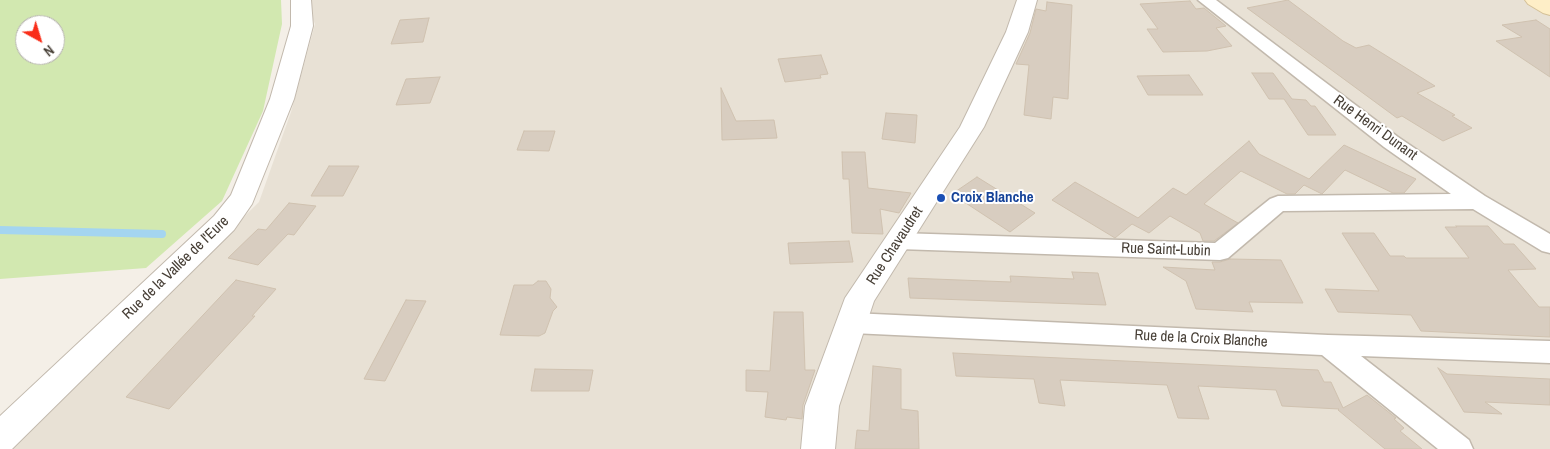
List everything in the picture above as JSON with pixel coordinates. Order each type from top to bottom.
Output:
[{"type":"main road","points":[[1535,0],[1550,9]]},
{"type":"street","name":"Rue de la Vallée de l'Eure","points":[[0,438],[224,223],[243,198],[282,99],[302,26],[300,0]]},
{"type":"street","name":"Rue Chavaudret","points":[[818,449],[822,406],[860,298],[972,127],[1017,32],[1027,0]]},
{"type":"street","name":"Rue Henri Dunant","points":[[1206,0],[1391,142],[1477,200],[1550,245]]},
{"type":"street","name":"Rue Saint-Lubin","points":[[899,241],[1220,252],[1278,204],[1477,200]]},
{"type":"street","name":"Rue de la Croix Blanche","points":[[852,323],[1328,345],[1550,352]]},
{"type":"street","points":[[1328,345],[1459,449]]},
{"type":"shaded area","points":[[305,0],[1550,0],[1550,449],[7,449],[259,202],[291,112],[315,24]]},
{"type":"green space","points":[[0,0],[281,0],[282,24],[263,111],[222,201],[146,268],[0,279]]},
{"type":"building","points":[[1288,0],[1343,41],[1356,48],[1369,45],[1435,86],[1417,93],[1455,115],[1452,116],[1472,128],[1443,141],[1402,116],[1397,118],[1247,8]]},
{"type":"building","points":[[1190,1],[1196,9],[1204,8],[1226,26],[1216,28],[1232,46],[1207,51],[1163,52],[1147,29],[1158,29],[1140,4]]},
{"type":"building","points":[[1047,2],[1072,5],[1068,99],[1053,97],[1051,119],[1024,115],[1029,65],[1016,64],[1030,33],[1036,9],[1046,11]]},
{"type":"building","points":[[429,18],[423,42],[391,44],[400,20]]},
{"type":"building","points":[[1536,20],[1550,29],[1550,77],[1496,41],[1522,37],[1502,25]]},
{"type":"building","points":[[821,55],[828,74],[820,75],[821,78],[785,82],[778,59]]},
{"type":"building","points":[[1252,73],[1273,73],[1292,99],[1306,100],[1311,106],[1315,106],[1336,135],[1308,135],[1284,99],[1269,99]]},
{"type":"building","points":[[1189,75],[1203,95],[1148,95],[1137,76]]},
{"type":"building","points":[[440,77],[430,103],[396,105],[406,79]]},
{"type":"building","points":[[721,88],[736,121],[774,120],[777,138],[722,140]]},
{"type":"building","points":[[886,113],[917,115],[915,143],[882,139]]},
{"type":"building","points":[[524,131],[555,131],[549,151],[517,150]]},
{"type":"building","points":[[1249,141],[1259,154],[1309,179],[1344,145],[1416,179],[1404,193],[1393,193],[1345,170],[1322,194],[1304,185],[1295,194],[1287,194],[1241,171],[1204,204],[1238,223],[1214,241],[1203,241],[1200,233],[1170,216],[1149,233],[1132,224],[1115,238],[1052,200],[1075,182],[1138,218],[1173,188],[1186,195]]},
{"type":"building","points":[[842,152],[865,152],[868,188],[911,193],[899,213],[880,209],[883,234],[852,233],[849,179],[843,179]]},
{"type":"building","points":[[329,166],[359,166],[343,196],[311,196]]},
{"type":"building","points":[[977,177],[1035,213],[1010,232],[952,194]]},
{"type":"building","points":[[289,203],[316,206],[294,235],[288,234],[258,265],[228,258],[258,229],[266,230]]},
{"type":"building","points":[[1488,226],[1504,244],[1514,244],[1536,269],[1508,270],[1539,307],[1550,307],[1550,337],[1421,331],[1411,315],[1338,312],[1325,289],[1379,291],[1342,233],[1374,233],[1390,256],[1404,256],[1406,258],[1469,258],[1445,227]]},
{"type":"building","points":[[849,241],[853,262],[790,264],[788,243]]},
{"type":"building","points":[[1230,259],[1281,260],[1303,303],[1249,302],[1253,312],[1196,309],[1186,281],[1163,267],[1215,270],[1212,262]]},
{"type":"building","points":[[1072,272],[1098,273],[1106,305],[910,298],[908,278],[1011,282],[1010,276],[1074,279]]},
{"type":"building","points":[[236,280],[276,289],[252,316],[255,316],[169,409],[126,397]]},
{"type":"building","points":[[538,281],[546,281],[551,289],[550,298],[557,307],[553,311],[545,333],[539,336],[500,335],[514,285],[533,285]]},
{"type":"building","points":[[406,300],[426,301],[385,381],[364,379]]},
{"type":"building","points":[[774,312],[803,312],[805,370],[815,370],[803,405],[802,419],[787,417],[786,420],[765,417],[768,392],[746,391],[746,370],[770,371]]},
{"type":"building","points":[[953,353],[1318,370],[1324,382],[1331,382],[1343,408],[1367,395],[1396,418],[1394,419],[1404,428],[1400,431],[1422,449],[1385,449],[1339,409],[1282,406],[1276,390],[1198,386],[1209,419],[1178,418],[1167,385],[1060,380],[1065,406],[1039,403],[1034,379],[956,376]]},
{"type":"building","points":[[873,366],[901,369],[901,409],[918,411],[919,449],[855,449],[857,430],[869,431]]},
{"type":"building","points":[[1438,368],[1447,374],[1550,379],[1550,405],[1485,402],[1502,414],[1464,412]]},
{"type":"building","points":[[535,369],[593,370],[589,391],[531,391]]},
{"type":"waterway","points":[[0,230],[162,234]]},
{"type":"place","name":"Croix Blanche","points":[[941,198]]}]
